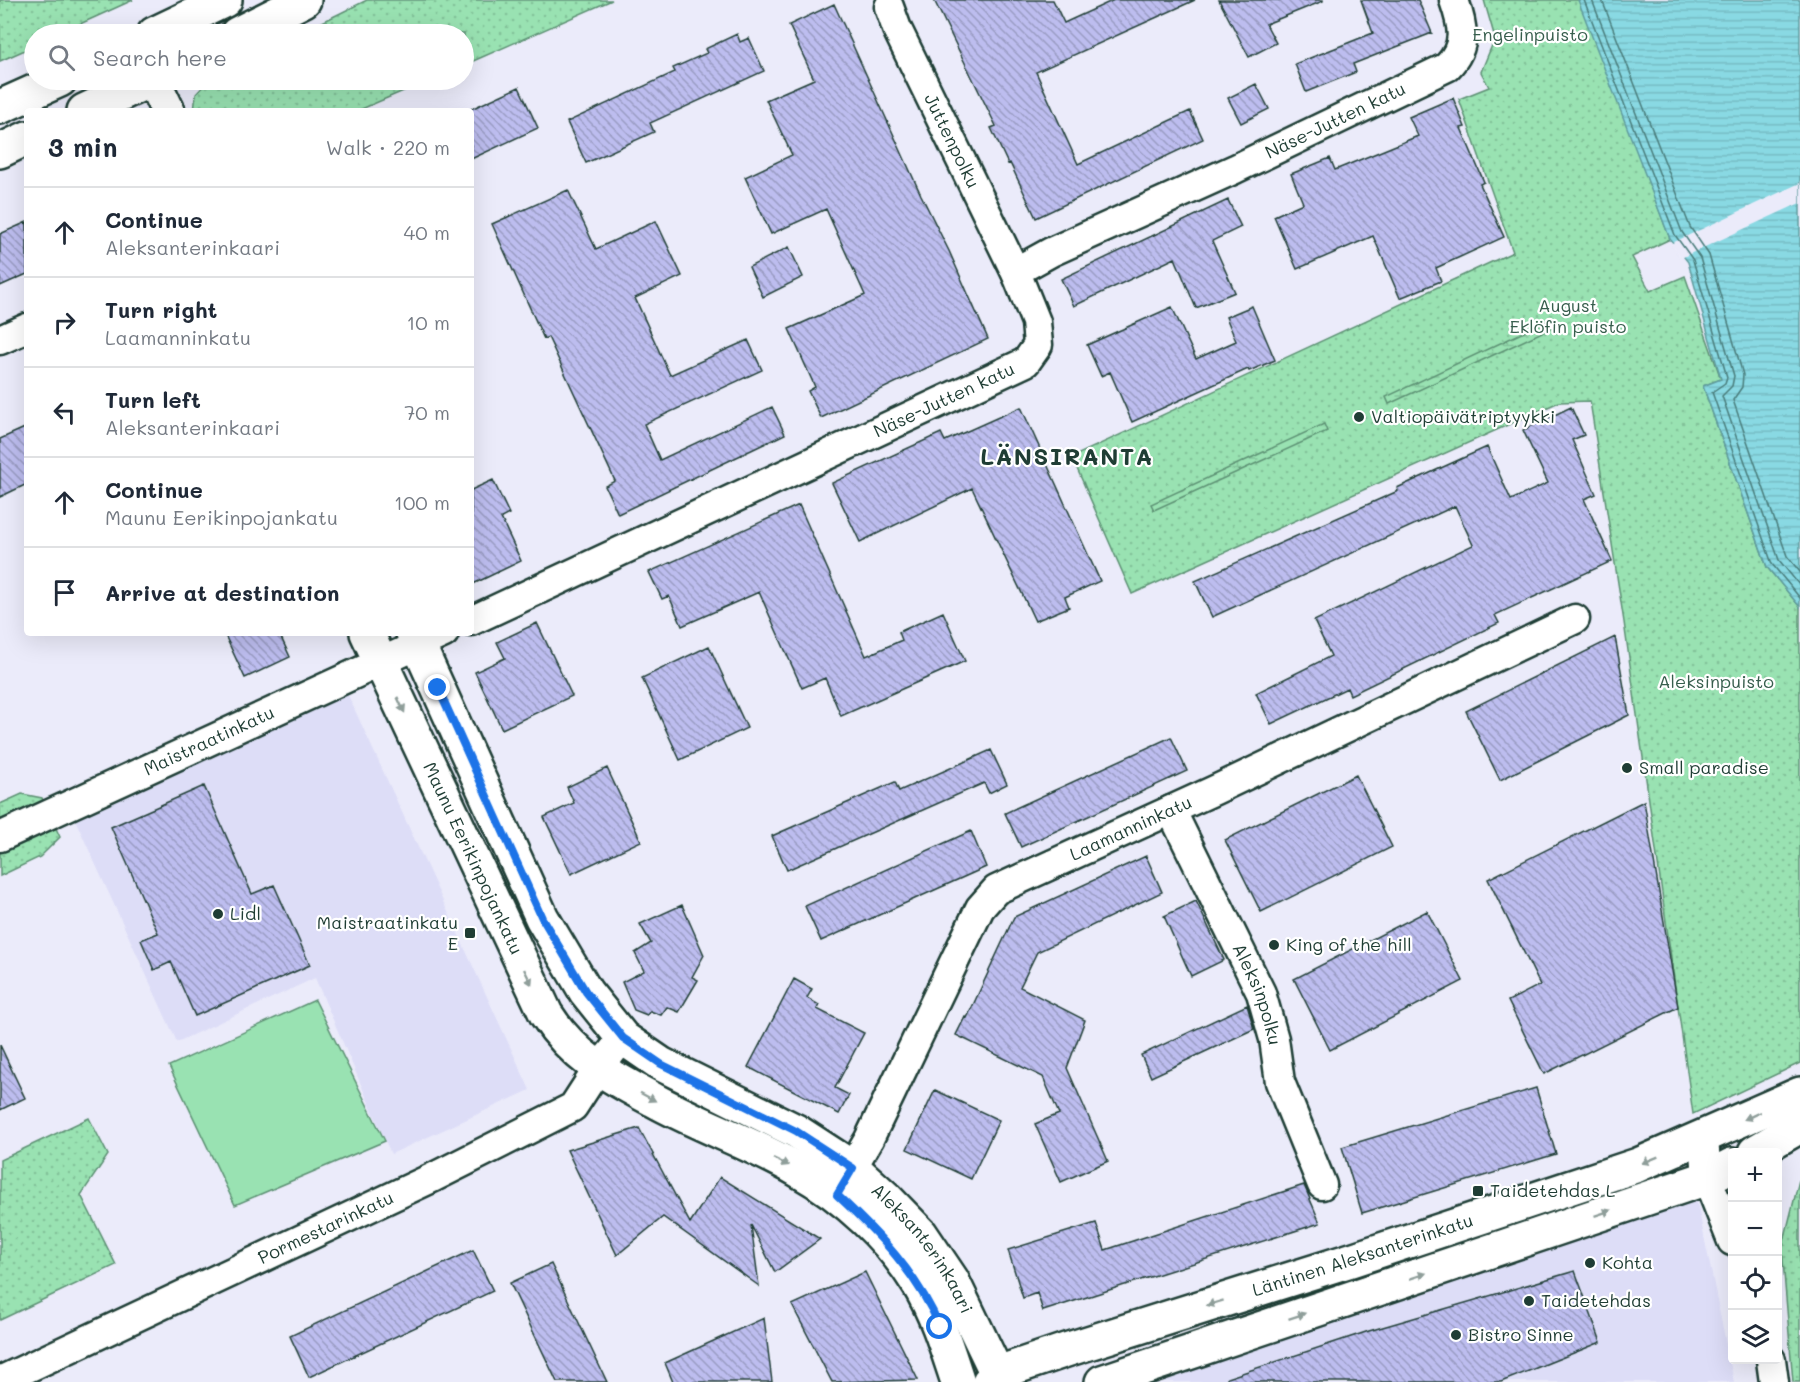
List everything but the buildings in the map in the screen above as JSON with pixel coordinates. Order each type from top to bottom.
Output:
[{"type":"street","points":[[175,24],[225,0]]},
{"type":"street","points":[[257,24],[304,0]]},
{"type":"street","name":"Näse-Jutten katu","points":[[474,620],[1026,362],[1038,345],[1036,322],[1017,275],[1022,268],[1447,67],[1456,58],[1464,34],[1454,0]]},
{"type":"street","name":"Juttenpolku","points":[[889,7],[897,29],[1017,275]]},
{"type":"street","points":[[0,108],[39,90]]},
{"type":"street","points":[[156,90],[166,108]]},
{"type":"street","points":[[91,108],[120,95]]},
{"type":"street","points":[[0,151],[24,139]]},
{"type":"street","points":[[0,340],[24,329]]},
{"type":"street","name":"Laamanninkatu","points":[[845,1181],[980,908],[996,891],[1013,881],[1171,810],[1575,619]]},
{"type":"street","points":[[425,637],[542,918],[586,992],[623,1038]]},
{"type":"street","name":"Maistraatinkatu","points":[[0,837],[374,647],[425,637]]},
{"type":"street","name":"Maunu Eerikinpojankatu","points":[[374,647],[546,1014],[570,1046],[597,1070]]},
{"type":"street","name":"Aleksinpolku","points":[[1171,810],[1261,993],[1274,1039],[1280,1082],[1322,1185]]},
{"type":"street","name":"Pormestarinkatu","points":[[0,1381],[434,1177],[573,1107],[597,1070],[623,1038]]},
{"type":"street","name":"Aleksanterinkaari","points":[[623,1038],[661,1064],[796,1131],[845,1181],[919,1285],[940,1327],[958,1382]]},
{"type":"street","name":"Aleksanterinkaari","points":[[597,1070],[680,1114],[797,1169],[845,1181],[921,1234],[952,1280],[996,1379]]},
{"type":"street","name":"Läntinen Aleksanterinkatu","points":[[996,1379],[1627,1169],[1704,1138],[1800,1094]]},
{"type":"street","points":[[1762,1148],[1800,1126]]},
{"type":"street","points":[[1704,1138],[1724,1169],[1728,1205]]},
{"type":"street","name":"Läntinen Aleksanterinkatu","points":[[1102,1382],[1724,1169]]},
{"type":"street","points":[[1772,1364],[1774,1382]]},
{"type":"shaded area","points":[[335,667],[530,1090],[391,1154],[315,978],[177,1042],[62,791]]},
{"type":"shaded area","points":[[1696,1197],[1728,1353],[1728,1364],[1730,1364],[1734,1382],[1150,1382]]},
{"type":"green space","points":[[0,0],[133,0],[80,24],[24,24],[24,50],[0,61]]},
{"type":"green space","points":[[367,0],[612,0],[474,61],[474,24],[318,24]]},
{"type":"green space","name":"August Eklöfin puisto","points":[[1484,0],[1580,0],[1670,239],[1632,257],[1650,291],[1685,276],[1721,379],[1703,386],[1767,567],[1800,607],[1800,1063],[1693,1114],[1624,622],[1590,401],[1559,402],[1132,594],[1072,457],[1513,252],[1459,99],[1489,87],[1481,72],[1495,38]]},
{"type":"green space","points":[[200,90],[406,90],[364,108],[194,108],[196,94]]},
{"type":"green space","points":[[1549,320],[1553,327],[1389,404],[1386,397]]},
{"type":"green space","points":[[1324,424],[1327,431],[1154,510],[1151,504]]},
{"type":"green space","points":[[22,794],[42,798],[60,837],[40,857],[0,876],[0,804]]},
{"type":"green space","points":[[315,1000],[385,1141],[235,1205],[169,1066]]},
{"type":"green space","points":[[89,1118],[108,1155],[81,1195],[116,1265],[0,1320],[0,1160]]},
{"type":"green space","points":[[1800,1176],[1800,1382],[1793,1382],[1782,1249]]},
{"type":"water","points":[[1578,0],[1800,0],[1800,607],[1767,567],[1703,386],[1721,379],[1688,262],[1670,239]]},
{"type":"pier","points":[[1800,183],[1800,203],[1681,258],[1670,244]]},
{"type":"place","name":"Valtiopäivätriptyykki","points":[[1359,417]]},
{"type":"place","name":"Small paradise","points":[[1627,768]]},
{"type":"place","name":"Lidl","points":[[218,914]]},
{"type":"place","name":"Maistraatinkatu E","points":[[470,933]]},
{"type":"place","name":"King of the hill","points":[[1274,945]]},
{"type":"place","name":"Taidetehdas L","points":[[1478,1191]]},
{"type":"place","name":"Kohta","points":[[1590,1263]]},
{"type":"place","name":"Taidetehdas","points":[[1529,1301]]},
{"type":"place","name":"Bistro Sinne","points":[[1456,1335]]},
{"type":"district","name":"LÄNSIRANTA","points":[[1067,457]]},
{"type":"route","points":[[438,688],[542,918],[586,992],[623,1038],[661,1064],[796,1131],[853,1168],[837,1195],[897,1254],[919,1285],[940,1327]]},
{"type":"park label","name":"Engelinpuisto","points":[[1530,35]]},
{"type":"park label","name":"Aleksinpuisto","points":[[1716,682]]}]
